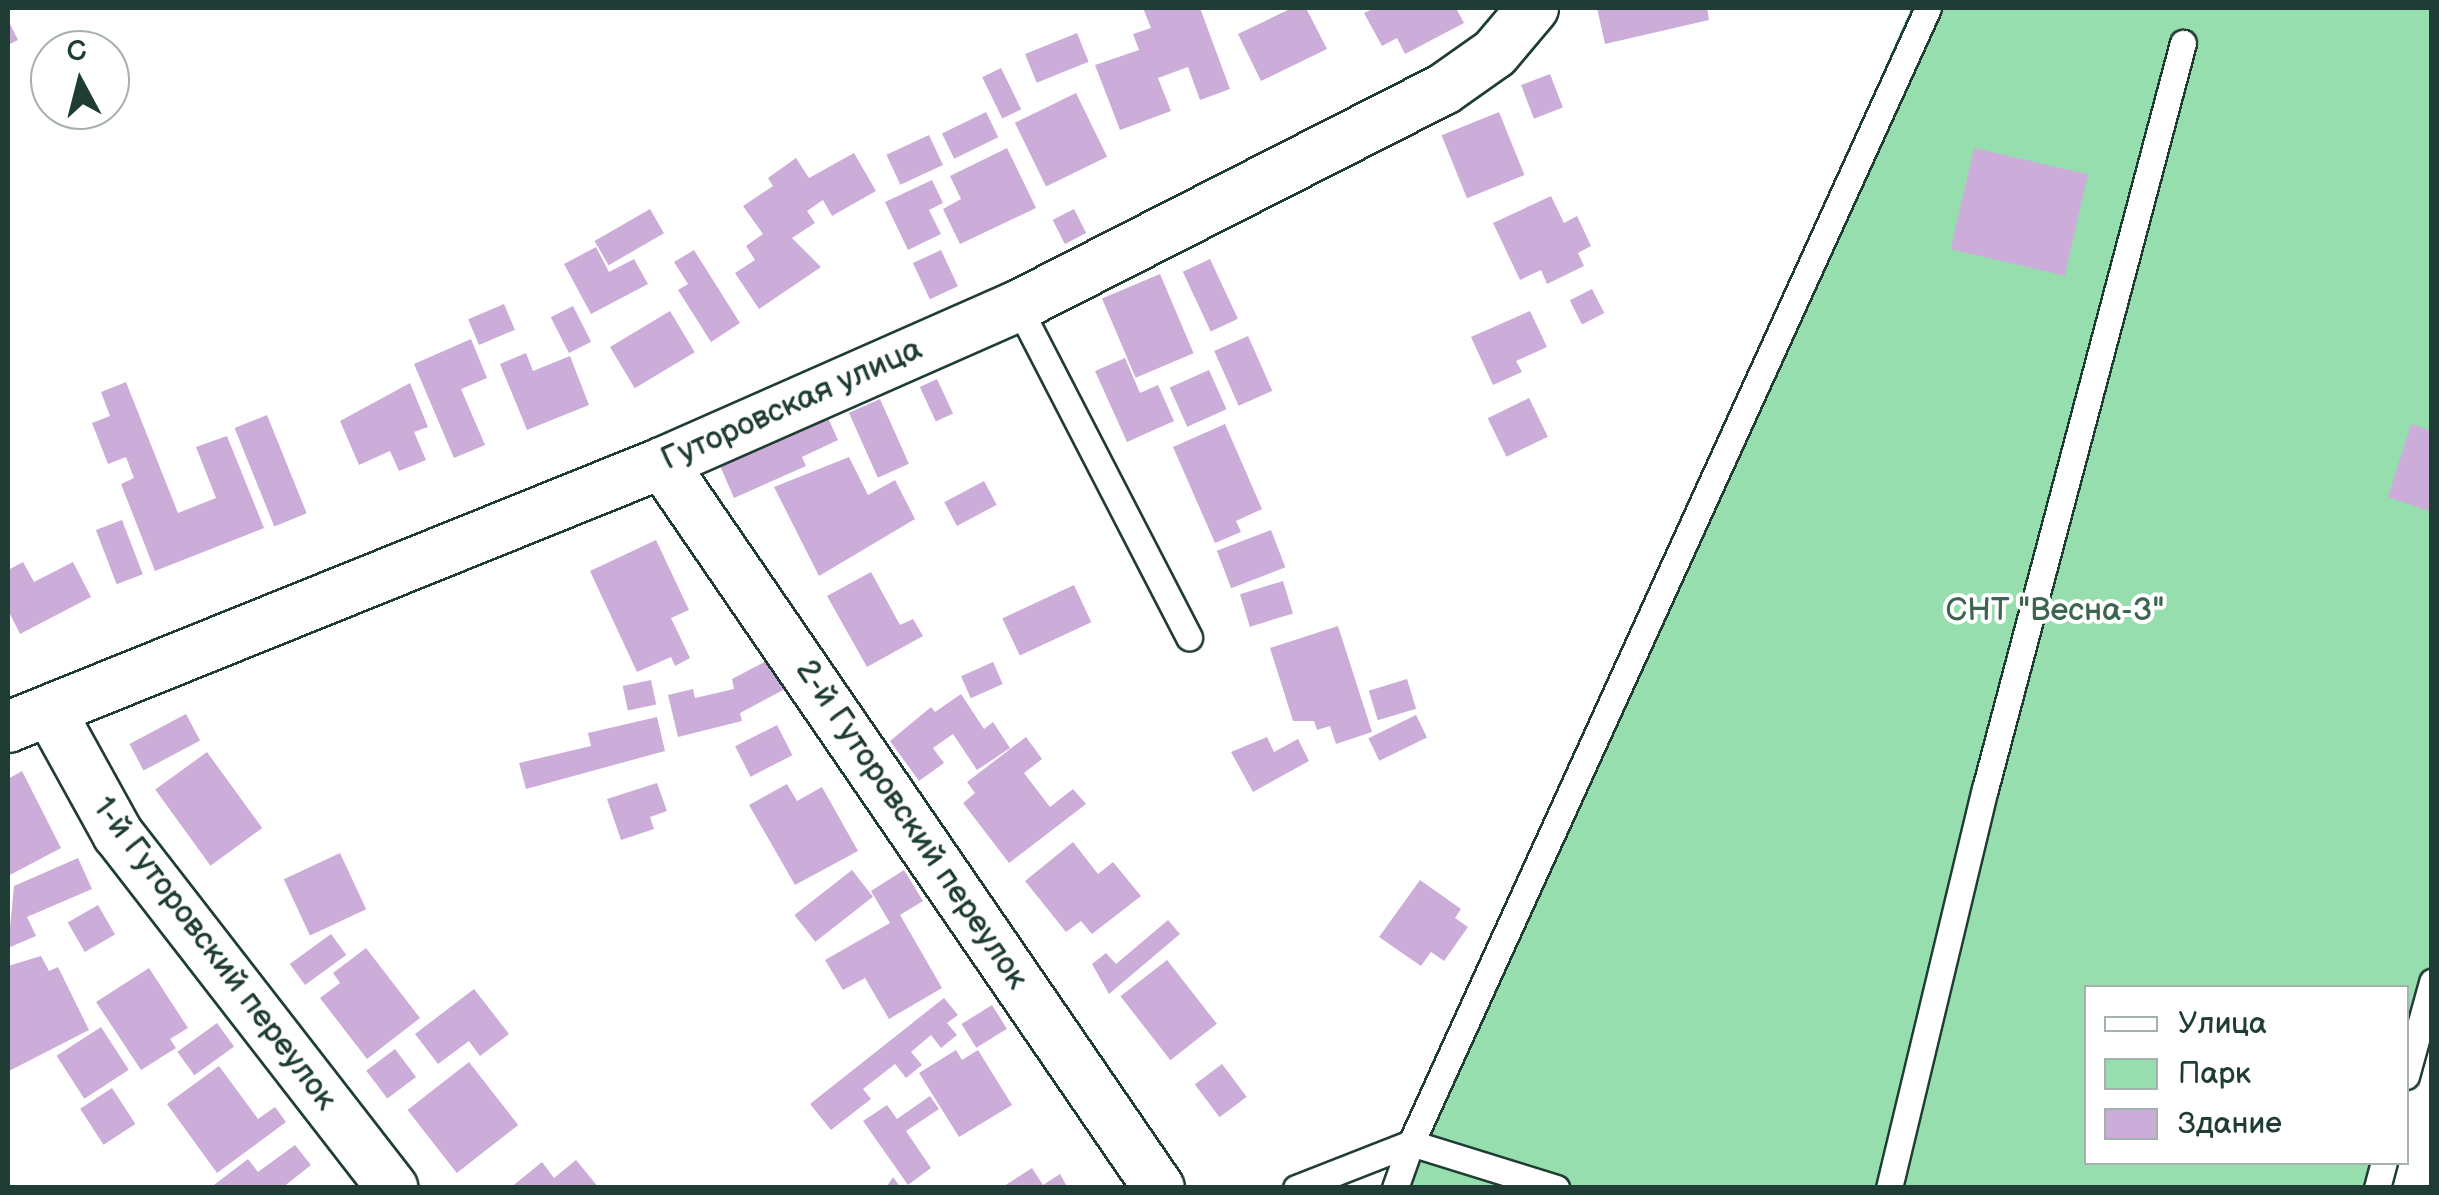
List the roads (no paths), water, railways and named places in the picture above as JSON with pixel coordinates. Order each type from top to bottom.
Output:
[{"type":"street","name":"Гуторовская улица","points":[[29,719],[662,463],[1018,306],[1444,89],[1495,53],[1533,8]]},
{"type":"street","name":"2-й Гуторовский переулок","points":[[662,463],[1159,1188]]},
{"type":"street","name":"1-й Гуторовский переулок","points":[[29,719],[392,1188]]},
{"type":"lane","points":[[1395,1188],[1411,1143],[1928,8]]},
{"type":"lane","points":[[1889,1188],[1984,789],[2183,43]]},
{"type":"lane","points":[[1018,306],[1190,638]]},
{"type":"lane","points":[[2409,1065],[2432,982]]},
{"type":"lane","points":[[1296,1188],[1411,1143],[1556,1188]]},
{"type":"park label","name":"СНТ \"Весна-3\"","points":[[2055,611]]}]
